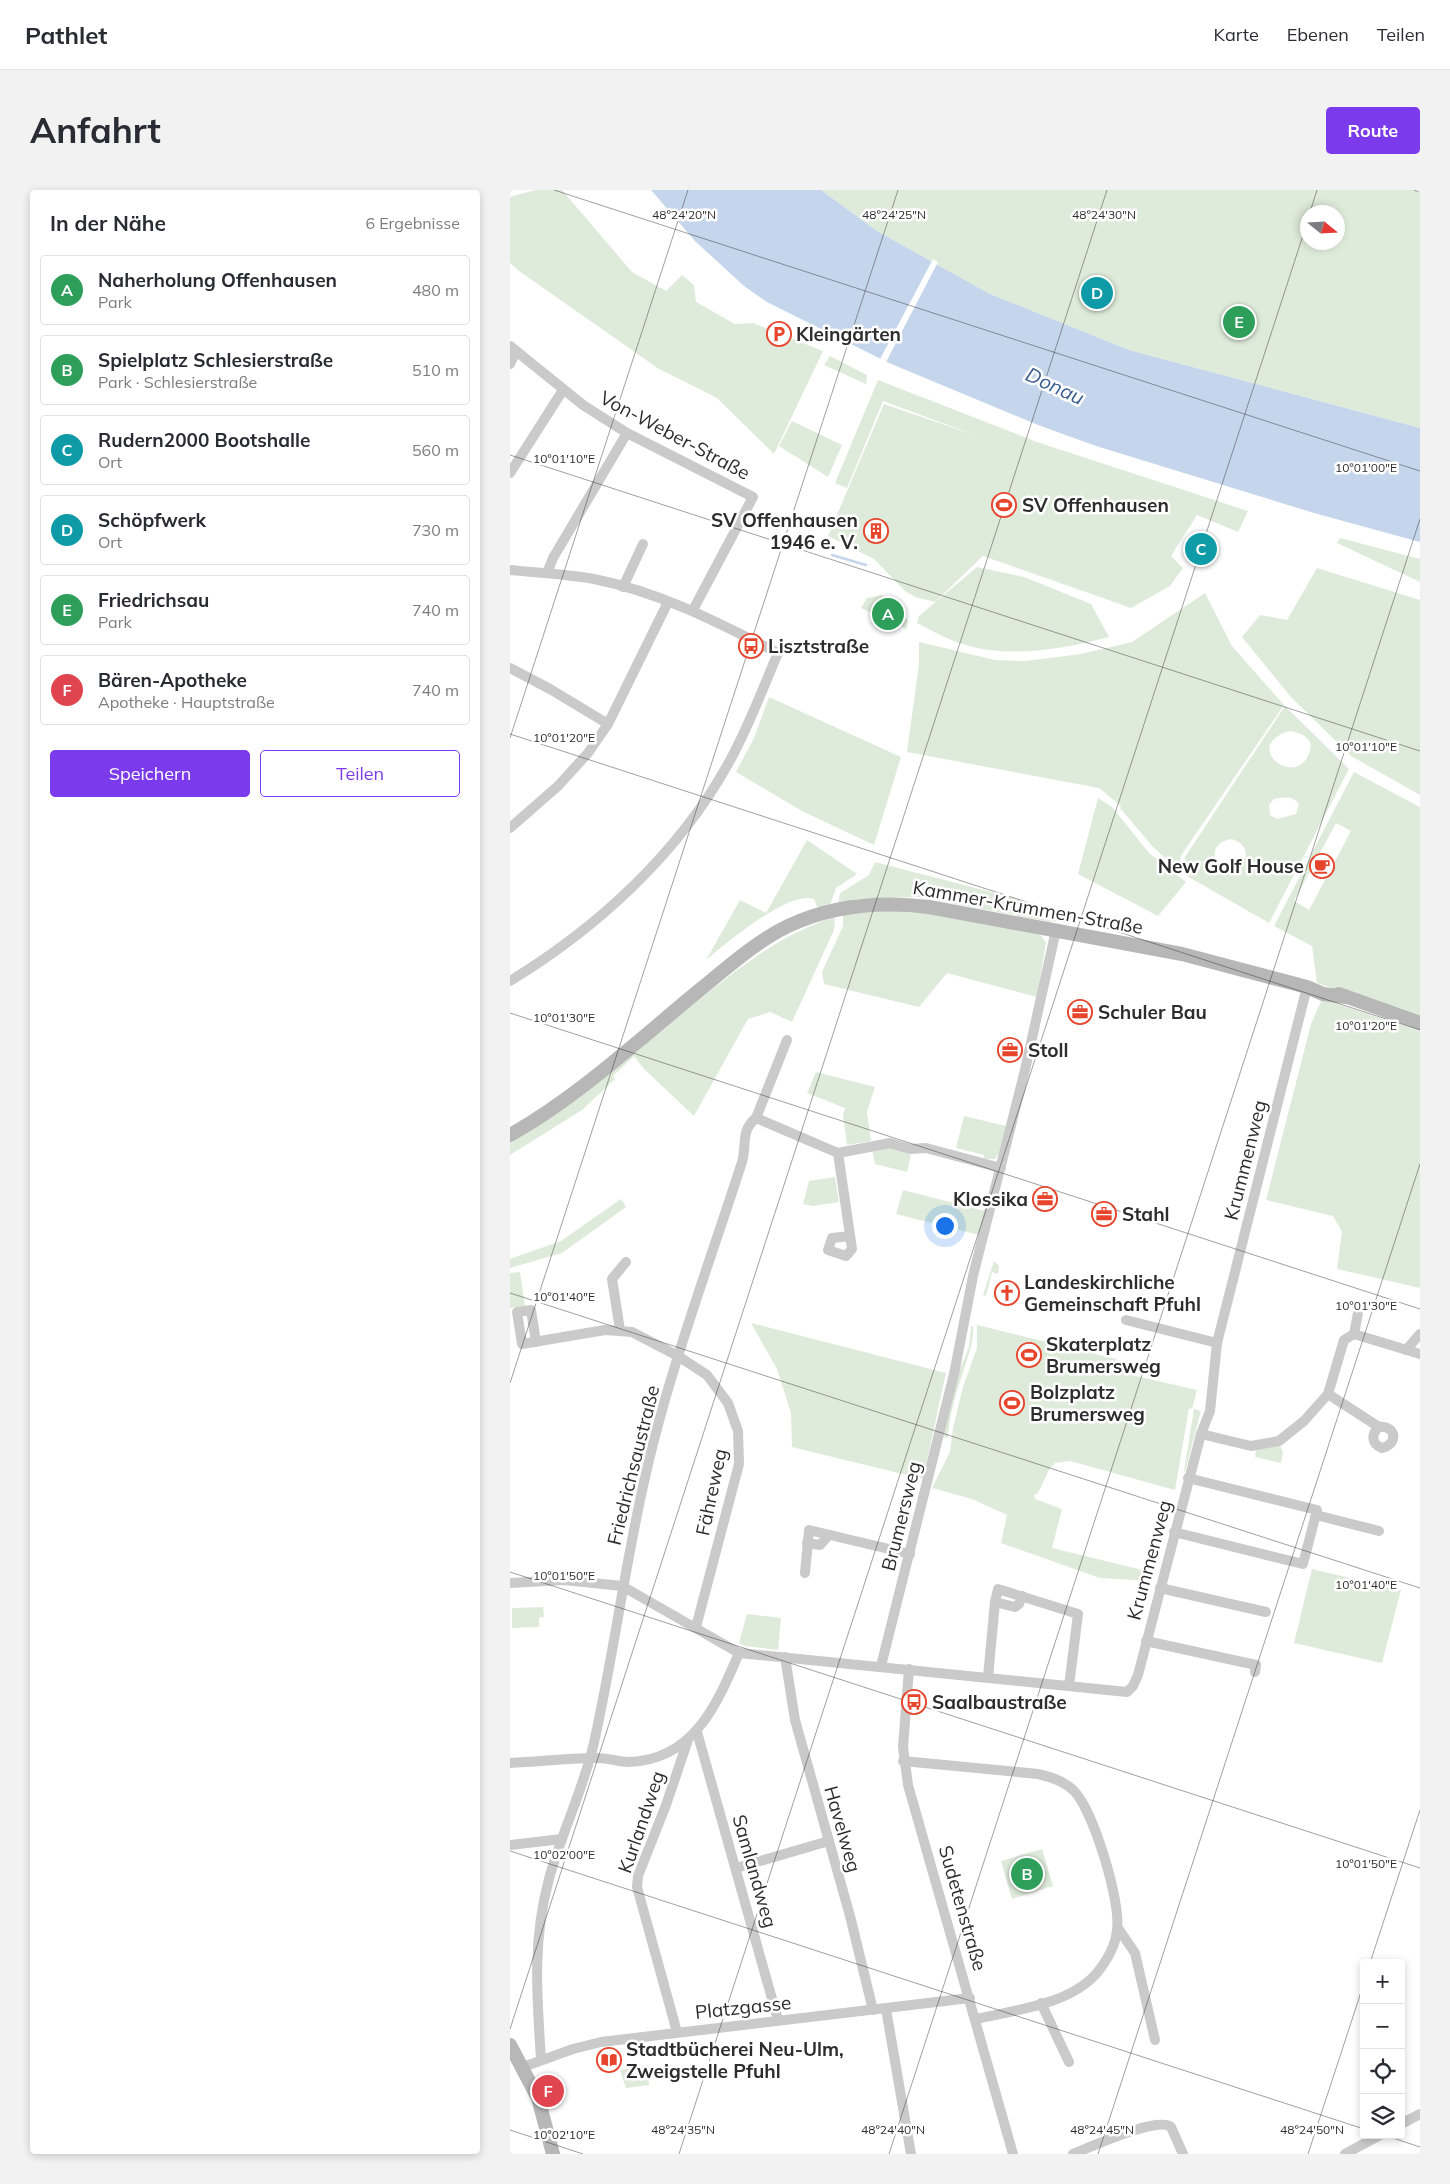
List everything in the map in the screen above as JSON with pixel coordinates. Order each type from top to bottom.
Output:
[{"type":"street","points":[[510,364],[513,349]]},
{"type":"street","name":"Von-Weber-Straße","points":[[513,349],[563,390],[627,433],[753,496],[693,610]]},
{"type":"street","points":[[510,473],[563,390]]},
{"type":"street","points":[[547,573],[553,558],[627,433]]},
{"type":"street","points":[[624,587],[643,544]]},
{"type":"street","points":[[510,570],[596,579],[624,587],[693,610],[778,653],[728,764],[700,807],[663,853],[623,897],[584,931],[545,959],[510,980]]},
{"type":"street","points":[[510,828],[558,786],[588,753],[608,724],[668,602]]},
{"type":"street","points":[[510,668],[550,689],[608,724]]},
{"type":"street","name":"Kammer-Krummen-Straße","points":[[510,1135],[544,1114],[585,1083],[766,938],[819,914],[865,905],[903,904],[954,910],[1182,954],[1307,987],[1325,987],[1346,997],[1420,1023]]},
{"type":"street","name":"Brumersweg","points":[[882,1666],[954,1374],[966,1344],[965,1319],[973,1276],[1001,1168],[1056,930]]},
{"type":"street","name":"Krummenweg","points":[[1069,1686],[1127,1692],[1133,1686],[1138,1674],[1201,1434],[1204,1409],[1213,1381],[1217,1342],[1307,987]]},
{"type":"street","name":"Friedrichsaustraße","points":[[541,2060],[536,1986],[537,1940],[549,1880],[590,1758],[622,1586],[644,1481],[678,1356],[742,1162],[742,1145],[750,1123],[756,1118],[787,1040]]},
{"type":"street","points":[[756,1118],[838,1153],[890,1143],[910,1149],[926,1148],[1001,1168]]},
{"type":"street","points":[[838,1153],[850,1236]]},
{"type":"street","points":[[536,1342],[620,1330],[612,1279],[626,1262]]},
{"type":"street","points":[[1354,1334],[1358,1313]]},
{"type":"street","points":[[1126,1320],[1217,1342]]},
{"type":"street","name":"Fähreweg","points":[[620,1330],[632,1332],[678,1356],[706,1375],[728,1403],[740,1444],[739,1464],[733,1489],[696,1627]]},
{"type":"street","points":[[1201,1434],[1251,1446],[1279,1441],[1308,1417],[1328,1394],[1344,1340],[1354,1334],[1420,1354]]},
{"type":"street","points":[[1406,1350],[1420,1334]]},
{"type":"street","points":[[1328,1394],[1379,1427]]},
{"type":"street","points":[[1174,1532],[1303,1564],[1316,1515],[1317,1510],[1188,1478]]},
{"type":"street","points":[[1316,1515],[1379,1531]]},
{"type":"street","points":[[805,1573],[809,1530],[910,1554]]},
{"type":"street","points":[[510,1584],[564,1580],[622,1586],[739,1653],[1069,1686],[1078,1614]]},
{"type":"street","points":[[988,1677],[998,1588],[1088,1619]]},
{"type":"street","points":[[1160,1588],[1266,1612]]},
{"type":"street","points":[[1146,1641],[1256,1665],[1255,1672]]},
{"type":"street","points":[[510,1763],[590,1758],[640,1761],[668,1751],[688,1740],[697,1732],[720,1697],[739,1653]]},
{"type":"street","name":"Havelweg","points":[[785,1657],[795,1720],[873,2010]]},
{"type":"street","name":"Sudetenstraße","points":[[909,1669],[903,1761],[908,1785],[1013,2154]]},
{"type":"street","name":"Samlandweg","points":[[697,1732],[778,2020]]},
{"type":"street","name":"Kurlandweg","points":[[677,2032],[637,1887],[638,1876],[666,1805],[688,1740]]},
{"type":"street","points":[[903,1761],[1038,1774],[1060,1780],[1074,1791],[1085,1804],[1092,1820],[1113,1894],[1118,1928],[1128,1945],[1135,1952],[1156,2040]]},
{"type":"street","points":[[510,1845],[562,1839]]},
{"type":"street","points":[[736,1868],[829,1841]]},
{"type":"street","points":[[976,2019],[1041,2003],[1076,1991],[1095,1975],[1111,1950],[1118,1928]]},
{"type":"street","points":[[1111,1950],[1119,1945],[1128,1945]]},
{"type":"street","name":"Platzgasse","points":[[523,2067],[595,2043],[970,1998]]},
{"type":"street","points":[[1041,2003],[1069,2062]]},
{"type":"street","points":[[886,2008],[911,2154]]},
{"type":"street","points":[[510,2046],[523,2067],[544,2115],[553,2154]]},
{"type":"street","points":[[1405,2122],[1420,2114]]},
{"type":"street","points":[[1073,2154],[1148,2125],[1162,2123],[1171,2127],[1183,2154]]},
{"type":"street","points":[[1345,2154],[1373,2139]]},
{"type":"green space","points":[[535,190],[562,190],[632,272],[666,291],[682,275],[694,285],[696,302],[735,324],[753,323],[823,351],[774,454],[717,398],[659,369],[510,263],[510,197]]},
{"type":"green space","points":[[821,190],[1420,190],[1420,428],[1129,350],[988,293],[877,231]]},
{"type":"green space","points":[[830,356],[867,375],[866,384],[824,365]]},
{"type":"green space","name":"SV Offenhausen","points":[[878,380],[1037,442],[1248,511],[1238,532],[1197,515],[1171,556],[1183,568],[1170,586],[1131,608],[983,556],[935,602],[915,597],[905,591],[874,559],[828,536],[884,404],[980,437],[883,401],[847,488],[835,483]]},
{"type":"green space","points":[[792,421],[842,445],[828,477],[779,446]]},
{"type":"green space","points":[[1340,538],[1420,559],[1420,582],[1337,543]]},
{"type":"green space","points":[[977,567],[1024,577],[1091,604],[1109,637],[1036,651],[998,651],[962,644],[917,623],[919,616]]},
{"type":"green space","points":[[1317,568],[1420,600],[1420,795],[1351,756],[1291,697],[1242,637],[1260,615],[1287,620]]},
{"type":"green space","points":[[1205,593],[1232,646],[1284,705],[1180,857],[1183,874],[1152,846],[1120,808],[1121,806],[1099,788],[907,752],[919,664],[919,642],[995,660],[1025,661],[1081,654],[1132,642]]},
{"type":"green space","points":[[882,595],[908,620],[906,629],[861,608],[867,598]]},
{"type":"green space","points":[[769,697],[901,757],[874,845],[802,811],[736,772],[754,738]]},
{"type":"green space","points":[[1285,706],[1349,769],[1269,923],[1187,876],[1185,857]],"holes":[[[1290,731],[1303,735],[1311,745],[1306,760],[1297,766],[1287,767],[1278,763],[1271,755],[1270,747],[1275,738]],[[1288,798],[1295,800],[1299,804],[1296,814],[1277,819],[1270,815],[1269,805],[1274,799]],[[1232,839],[1242,844],[1246,851],[1245,858],[1241,864],[1235,868],[1228,869],[1222,867],[1215,856],[1218,845]]]},
{"type":"green space","points":[[1354,772],[1420,807],[1420,1017],[1317,983],[1312,946],[1274,926]],"holes":[[[1336,823],[1351,831],[1309,910],[1294,901]]]},
{"type":"green space","points":[[1098,798],[1112,807],[1149,853],[1186,882],[1158,916],[1078,874]]},
{"type":"green space","points":[[807,840],[857,874],[836,888],[830,905],[818,909],[814,899],[803,898],[789,902],[758,920],[706,960],[740,900],[766,913]]},
{"type":"green space","points":[[875,862],[1064,911],[1061,921],[1051,922],[917,897],[858,899],[838,903],[840,893],[869,875]]},
{"type":"green space","points":[[903,909],[1037,931],[1046,942],[1037,997],[947,973],[919,1007],[824,984],[822,972],[843,926],[843,913]]},
{"type":"green space","points":[[835,917],[834,930],[792,1022],[770,1012],[748,1019],[694,1116],[643,1068],[634,1056],[613,1076],[615,1079],[582,1110],[510,1155],[510,1141],[749,962],[790,936]]},
{"type":"green space","points":[[1322,999],[1420,1031],[1420,1288],[1337,1269],[1342,1232],[1333,1216],[1266,1200],[1311,1024]]},
{"type":"green space","points":[[816,1072],[875,1087],[867,1112],[871,1141],[847,1145],[843,1115],[845,1108],[807,1093]]},
{"type":"green space","points":[[964,1116],[1006,1126],[999,1153],[995,1159],[984,1159],[984,1155],[956,1148]]},
{"type":"green space","points":[[888,1146],[907,1151],[911,1155],[907,1172],[875,1164],[872,1149]]},
{"type":"green space","points":[[835,1177],[839,1202],[813,1206],[803,1204],[809,1181]]},
{"type":"green space","points":[[903,1190],[985,1211],[979,1235],[896,1214]]},
{"type":"green space","points":[[621,1199],[626,1207],[562,1253],[510,1268],[510,1259],[561,1241]]},
{"type":"green space","points":[[994,1261],[999,1266],[998,1274],[992,1272],[986,1296],[983,1295]]},
{"type":"green space","points":[[520,1272],[525,1306],[510,1308],[510,1273]]},
{"type":"green space","points":[[751,1323],[946,1373],[923,1479],[792,1447],[791,1413],[777,1369]]},
{"type":"green space","points":[[977,1325],[1116,1359],[1114,1371],[1197,1390],[1192,1409],[1189,1408],[1175,1490],[1070,1461],[1055,1463],[1049,1470],[1038,1493],[1034,1495],[1035,1499],[1062,1509],[1052,1548],[1155,1573],[1153,1581],[1100,1578],[1001,1543],[1007,1515],[972,1499],[932,1488],[950,1452],[953,1428],[963,1387],[977,1348]]},
{"type":"green space","points":[[971,1326],[973,1326],[972,1344],[953,1405],[948,1438],[942,1436],[958,1374],[969,1347]]},
{"type":"green space","points":[[1194,1409],[1201,1411],[1185,1472],[1184,1471]]},
{"type":"green space","points":[[1280,1445],[1283,1453],[1281,1463],[1255,1457],[1256,1449]]},
{"type":"green space","points":[[1312,1569],[1401,1590],[1382,1663],[1294,1643]]},
{"type":"green space","points":[[543,1607],[544,1617],[539,1618],[539,1627],[512,1628],[512,1608]]},
{"type":"green space","points":[[747,1614],[781,1618],[778,1650],[745,1646],[739,1643]]},
{"type":"green space","points":[[1042,1849],[1053,1886],[1012,1899],[1001,1861]]},
{"type":"green space","points":[[648,2065],[649,2085],[626,2088],[620,2070]]},
{"type":"water","name":"Donau","points":[[651,190],[821,190],[877,231],[988,293],[1129,350],[1420,428],[1420,542],[1314,513],[1096,446],[1038,425],[889,363],[767,302],[744,286],[695,241]]},
{"type":"pier","points":[[933,259],[938,262],[885,364],[879,361]]},
{"type":"waterway","points":[[832,555],[866,565]]},
{"type":"place","name":"Schöpfwerk","points":[[1097,293]]},
{"type":"place","name":"Friedrichsau","points":[[1239,322]]},
{"type":"place","name":"Kleingärten","points":[[779,334]]},
{"type":"place","name":"SV Offenhausen","points":[[1004,505]]},
{"type":"place","name":"SV Offenhausen 1946 e. V.","points":[[876,531]]},
{"type":"place","name":"Rudern2000 Bootshalle","points":[[1201,549]]},
{"type":"place","name":"Naherholung Offenhausen","points":[[888,614]]},
{"type":"place","name":"Lisztstraße","points":[[751,646]]},
{"type":"place","name":"New Golf House","points":[[1322,866]]},
{"type":"place","name":"Schuler Bau","points":[[1080,1012]]},
{"type":"place","name":"Stoll","points":[[1010,1050]]},
{"type":"place","name":"Klossika","points":[[1045,1199]]},
{"type":"place","name":"Stahl","points":[[1104,1214]]},
{"type":"place","name":"Landeskirchliche Gemeinschaft Pfuhl","points":[[1007,1293]]},
{"type":"place","name":"Skaterplatz Brumersweg","points":[[1029,1355]]},
{"type":"place","name":"Bolzplatz Brumersweg","points":[[1012,1403]]},
{"type":"place","name":"Saalbaustraße","points":[[914,1702]]},
{"type":"place","name":"Spielplatz Schlesierstraße","points":[[1027,1874]]},
{"type":"place","name":"Stadtbücherei Neu-Ulm, Zweigstelle Pfuhl","points":[[609,2060]]},
{"type":"place","name":"Bären-Apotheke","points":[[548,2091]]}]
